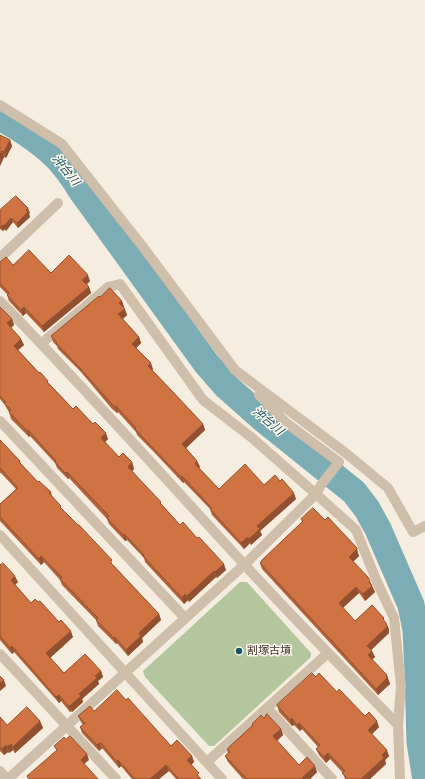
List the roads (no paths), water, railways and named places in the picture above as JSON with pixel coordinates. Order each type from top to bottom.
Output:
[{"type":"street","points":[[0,105],[62,144],[143,247],[235,370],[285,422],[339,462],[319,489],[244,564],[126,673],[7,779],[0,772]]},
{"type":"street","points":[[0,258],[58,203]]},
{"type":"street","points":[[42,343],[108,287],[120,284],[203,400],[319,489],[356,530],[377,582],[394,618],[401,686],[398,725],[400,779]]},
{"type":"street","points":[[0,301],[42,343],[244,564],[398,725]]},
{"type":"street","points":[[235,370],[346,454],[388,488],[413,532],[425,526]]},
{"type":"street","points":[[0,421],[185,618]]},
{"type":"street","points":[[0,535],[222,779]]},
{"type":"street","points":[[207,762],[328,653]]},
{"type":"street","points":[[0,654],[116,779]]},
{"type":"street","points":[[267,708],[332,779]]},
{"type":"waterway","name":"沖台川","points":[[0,117],[43,145],[59,159],[206,363],[227,387],[262,418],[354,492],[367,509],[378,529],[411,605],[416,630],[420,742],[425,774]]},
{"type":"place","name":"割塚古墳","points":[[239,651]]}]
